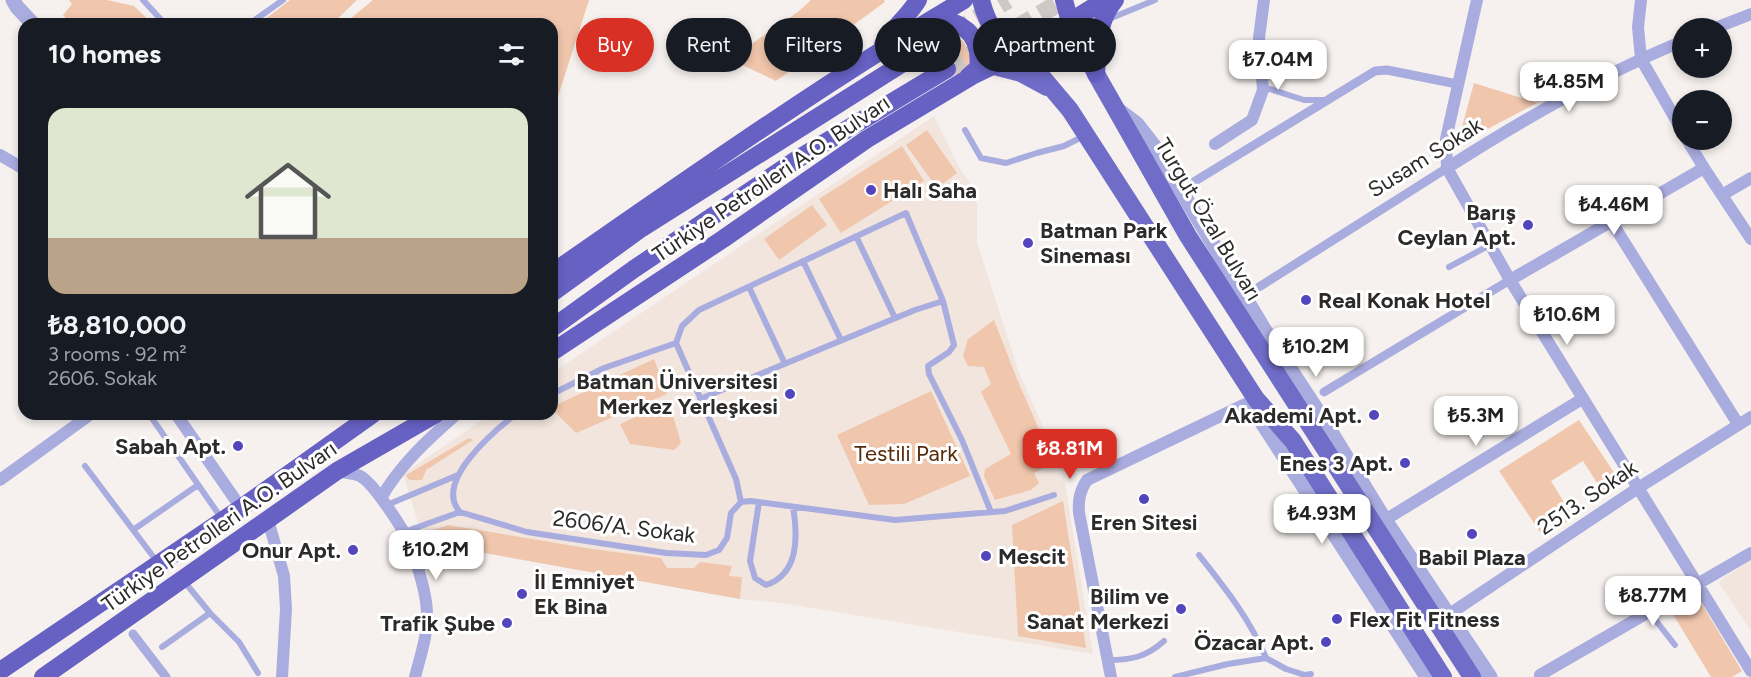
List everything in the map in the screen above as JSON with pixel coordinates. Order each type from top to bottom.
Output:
[{"type":"highway","points":[[906,18],[918,0]]},
{"type":"highway","name":"Türkiye Petrolleri A.O. Bulvarı","points":[[935,18],[964,0]]},
{"type":"highway","points":[[981,0],[986,18]]},
{"type":"highway","points":[[1064,0],[1069,18]]},
{"type":"highway","name":"Türkiye Petrolleri A.O. Bulvarı","points":[[1076,18],[1105,0]]},
{"type":"highway","points":[[1104,18],[1107,9],[1115,0]]},
{"type":"highway","points":[[954,87],[978,68],[977,45],[971,34],[961,26]]},
{"type":"highway","name":"Türkiye Petrolleri A.O. Bulvarı","points":[[558,269],[761,128],[875,55]]},
{"type":"highway","name":"Türkiye Petrolleri A.O. Bulvarı","points":[[558,288],[639,230],[889,72]]},
{"type":"highway","name":"Türkiye Petrolleri A.O. Bulvarı","points":[[558,324],[634,268],[796,160],[942,72]]},
{"type":"highway","name":"Türkiye Petrolleri A.O. Bulvarı","points":[[558,348],[723,239],[867,139],[983,72]]},
{"type":"highway","name":"Türkiye Petrolleri A.O. Bulvarı","points":[[0,671],[241,508],[366,420]]},
{"type":"highway","name":"Türkiye Petrolleri A.O. Bulvarı","points":[[43,677],[337,471],[424,420]]},
{"type":"main road","points":[[1017,72],[1056,92]]},
{"type":"main road","points":[[1038,72],[1086,134],[1256,399],[1293,441],[1443,677]]},
{"type":"main road","name":"Turgut Özal Bulvarı","points":[[1096,74],[1194,246],[1472,677]]},
{"type":"street","points":[[13,0],[16,7],[27,18]]},
{"type":"street","points":[[1215,144],[1252,120],[1263,90],[1259,38],[1264,0]]},
{"type":"street","points":[[1478,0],[1446,139],[1447,168],[1510,280],[1751,671]]},
{"type":"street","points":[[1641,0],[1638,27],[1641,59],[1672,113]]},
{"type":"street","points":[[1732,21],[1751,14]]},
{"type":"street","name":"Susam Sokak","points":[[1259,287],[1510,128],[1641,59],[1672,46]]},
{"type":"street","points":[[1192,183],[1375,71],[1387,70],[1457,84]]},
{"type":"street","points":[[1115,108],[1137,124],[1155,147],[1264,329],[1385,520],[1490,677]]},
{"type":"street","points":[[1694,150],[1751,239]]},
{"type":"street","points":[[0,156],[18,167]]},
{"type":"street","points":[[1324,392],[1611,220],[1704,168]]},
{"type":"street","points":[[1722,195],[1751,178]]},
{"type":"street","points":[[1611,220],[1738,424]]},
{"type":"street","points":[[1111,677],[1079,513],[1078,501],[1083,479],[1256,399],[1258,418],[1427,677]]},
{"type":"street","points":[[1385,520],[1582,399]]},
{"type":"street","name":"2513. Sokak","points":[[1448,615],[1638,488],[1751,417]]},
{"type":"street","points":[[0,480],[84,420]]},
{"type":"street","points":[[180,420],[241,508]]},
{"type":"street","points":[[383,502],[401,468],[450,420]]},
{"type":"street","points":[[337,471],[360,476],[383,502],[409,542],[428,613],[415,677]]},
{"type":"street","points":[[268,520],[284,576],[286,609],[282,677]]},
{"type":"street","points":[[1540,675],[1751,553]]},
{"type":"street","points":[[133,634],[166,677]]},
{"type":"lane","points":[[143,0],[160,18]]},
{"type":"lane","points":[[258,18],[283,0]]},
{"type":"lane","points":[[1112,18],[1155,0]]},
{"type":"lane","points":[[1263,90],[1270,88],[1304,100],[1329,100]]},
{"type":"lane","points":[[965,130],[981,158],[1006,163],[1064,146],[1086,134]]},
{"type":"lane","points":[[991,512],[962,440],[929,374],[928,366],[949,352],[954,345],[943,301],[906,213],[699,310],[682,326],[676,344],[736,479],[741,502],[759,502],[895,520],[1005,511],[1054,495]]},
{"type":"lane","points":[[856,236],[895,318]]},
{"type":"lane","points":[[1449,267],[1490,244]]},
{"type":"lane","points":[[803,261],[841,340]]},
{"type":"lane","points":[[749,286],[785,364]]},
{"type":"lane","points":[[700,399],[895,318],[943,301]]},
{"type":"lane","points":[[558,391],[604,368],[676,344]]},
{"type":"lane","points":[[153,420],[223,520]]},
{"type":"lane","points":[[403,532],[460,512],[454,506],[452,490],[458,475],[495,430],[508,420]]},
{"type":"lane","points":[[85,465],[158,563]]},
{"type":"lane","points":[[383,502],[458,475]]},
{"type":"lane","points":[[133,530],[198,485]]},
{"type":"lane","name":"2606/A. Sokak","points":[[460,512],[527,532],[666,553],[706,555],[719,550],[727,537],[731,513],[741,502]]},
{"type":"lane","points":[[759,502],[750,561],[755,578],[766,585],[777,581],[789,568],[794,549],[793,507]]},
{"type":"lane","points":[[1199,555],[1232,596],[1257,636],[1266,658]]},
{"type":"lane","points":[[182,580],[238,642],[258,673]]},
{"type":"lane","points":[[1649,612],[1675,645]]},
{"type":"lane","points":[[162,647],[210,613]]},
{"type":"lane","points":[[1107,660],[1129,660],[1152,652],[1164,641]]},
{"type":"lane","points":[[1174,677],[1228,664],[1266,658],[1286,669],[1305,675],[1311,674]]},
{"type":"shaded area","name":"Batman Üniversitesi Merkez Yerleşkesi","points":[[934,116],[961,171],[977,191],[977,242],[1019,373],[1063,471],[1093,654],[781,603],[740,599],[424,542],[403,474],[482,420],[558,420],[558,369]]},
{"type":"shaded area","points":[[1751,560],[1751,631],[1719,583]]},
{"type":"green space","points":[[69,0],[107,0],[134,6],[147,18],[66,18],[63,15],[72,4]]},
{"type":"green space","points":[[290,0],[357,0],[338,18],[267,18]]},
{"type":"green space","points":[[373,0],[589,0],[583,18],[576,18],[576,40],[558,96],[558,18],[351,18]]},
{"type":"green space","points":[[811,0],[884,0],[885,2],[863,18],[789,18]]},
{"type":"green space","points":[[764,35],[764,72],[788,72],[776,81],[752,70],[752,44]]},
{"type":"green space","points":[[961,40],[967,47],[969,60],[968,66],[959,79],[955,72],[961,72]]},
{"type":"green space","points":[[1474,83],[1537,103],[1457,145]]},
{"type":"green space","points":[[927,130],[957,173],[937,188],[906,145]]},
{"type":"green space","name":"Halı Saha","points":[[902,146],[924,181],[841,233],[819,199]]},
{"type":"green space","points":[[812,205],[827,225],[779,260],[764,239]]},
{"type":"green space","points":[[994,320],[1054,463],[1034,473],[1039,483],[1031,490],[995,500],[984,476],[985,469],[1011,454],[981,392],[991,384],[984,367],[968,366],[963,356],[968,339]]},
{"type":"green space","points":[[654,359],[667,394],[576,433],[558,415],[558,404]]},
{"type":"green space","name":"Testili Park","points":[[931,391],[970,476],[904,504],[869,505],[837,435]]},
{"type":"green space","points":[[669,402],[681,443],[674,450],[630,444],[620,424]]},
{"type":"green space","points":[[1579,420],[1621,483],[1603,492],[1583,461],[1551,481],[1565,504],[1570,505],[1577,516],[1542,535],[1499,471]]},
{"type":"green space","points":[[469,438],[473,440],[426,470],[422,480],[409,480],[406,475]]},
{"type":"green space","points":[[1063,501],[1086,648],[1018,636],[1012,525]]},
{"type":"green space","points":[[448,525],[661,558],[667,568],[694,568],[700,562],[732,566],[729,576],[742,577],[740,599],[424,542],[422,534]]},
{"type":"green space","points":[[1694,591],[1742,671],[1732,677],[1711,677],[1668,606]]},
{"type":"tunnel","points":[[961,28],[1008,0]]},
{"type":"tunnel","points":[[961,61],[1064,0]]},
{"type":"place","name":"Halı Saha","points":[[871,190]]},
{"type":"place","name":"Barış Ceylan Apt.","points":[[1528,225]]},
{"type":"place","name":"Batman Park Sineması","points":[[1028,243]]},
{"type":"place","name":"Real Konak Hotel","points":[[1306,300]]},
{"type":"place","name":"Batman Üniversitesi Merkez Yerleşkesi","points":[[790,394]]},
{"type":"place","name":"Akademi Apt.","points":[[1374,415]]},
{"type":"place","name":"Sabah Apt.","points":[[238,446]]},
{"type":"place","name":"Enes 3 Apt.","points":[[1405,463]]},
{"type":"place","name":"Eren Sitesi","points":[[1144,499]]},
{"type":"place","name":"Babil Plaza","points":[[1472,534]]},
{"type":"place","name":"Onur Apt.","points":[[353,550]]},
{"type":"place","name":"Mescit","points":[[986,556]]},
{"type":"place","name":"İl Emniyet Ek Bina","points":[[522,594]]},
{"type":"place","name":"Bilim ve Sanat Merkezi","points":[[1181,609]]},
{"type":"place","name":"Flex Fit Fitness","points":[[1337,619]]},
{"type":"place","name":"Trafik Şube","points":[[507,623]]},
{"type":"place","name":"Özacar Apt.","points":[[1326,642]]}]
